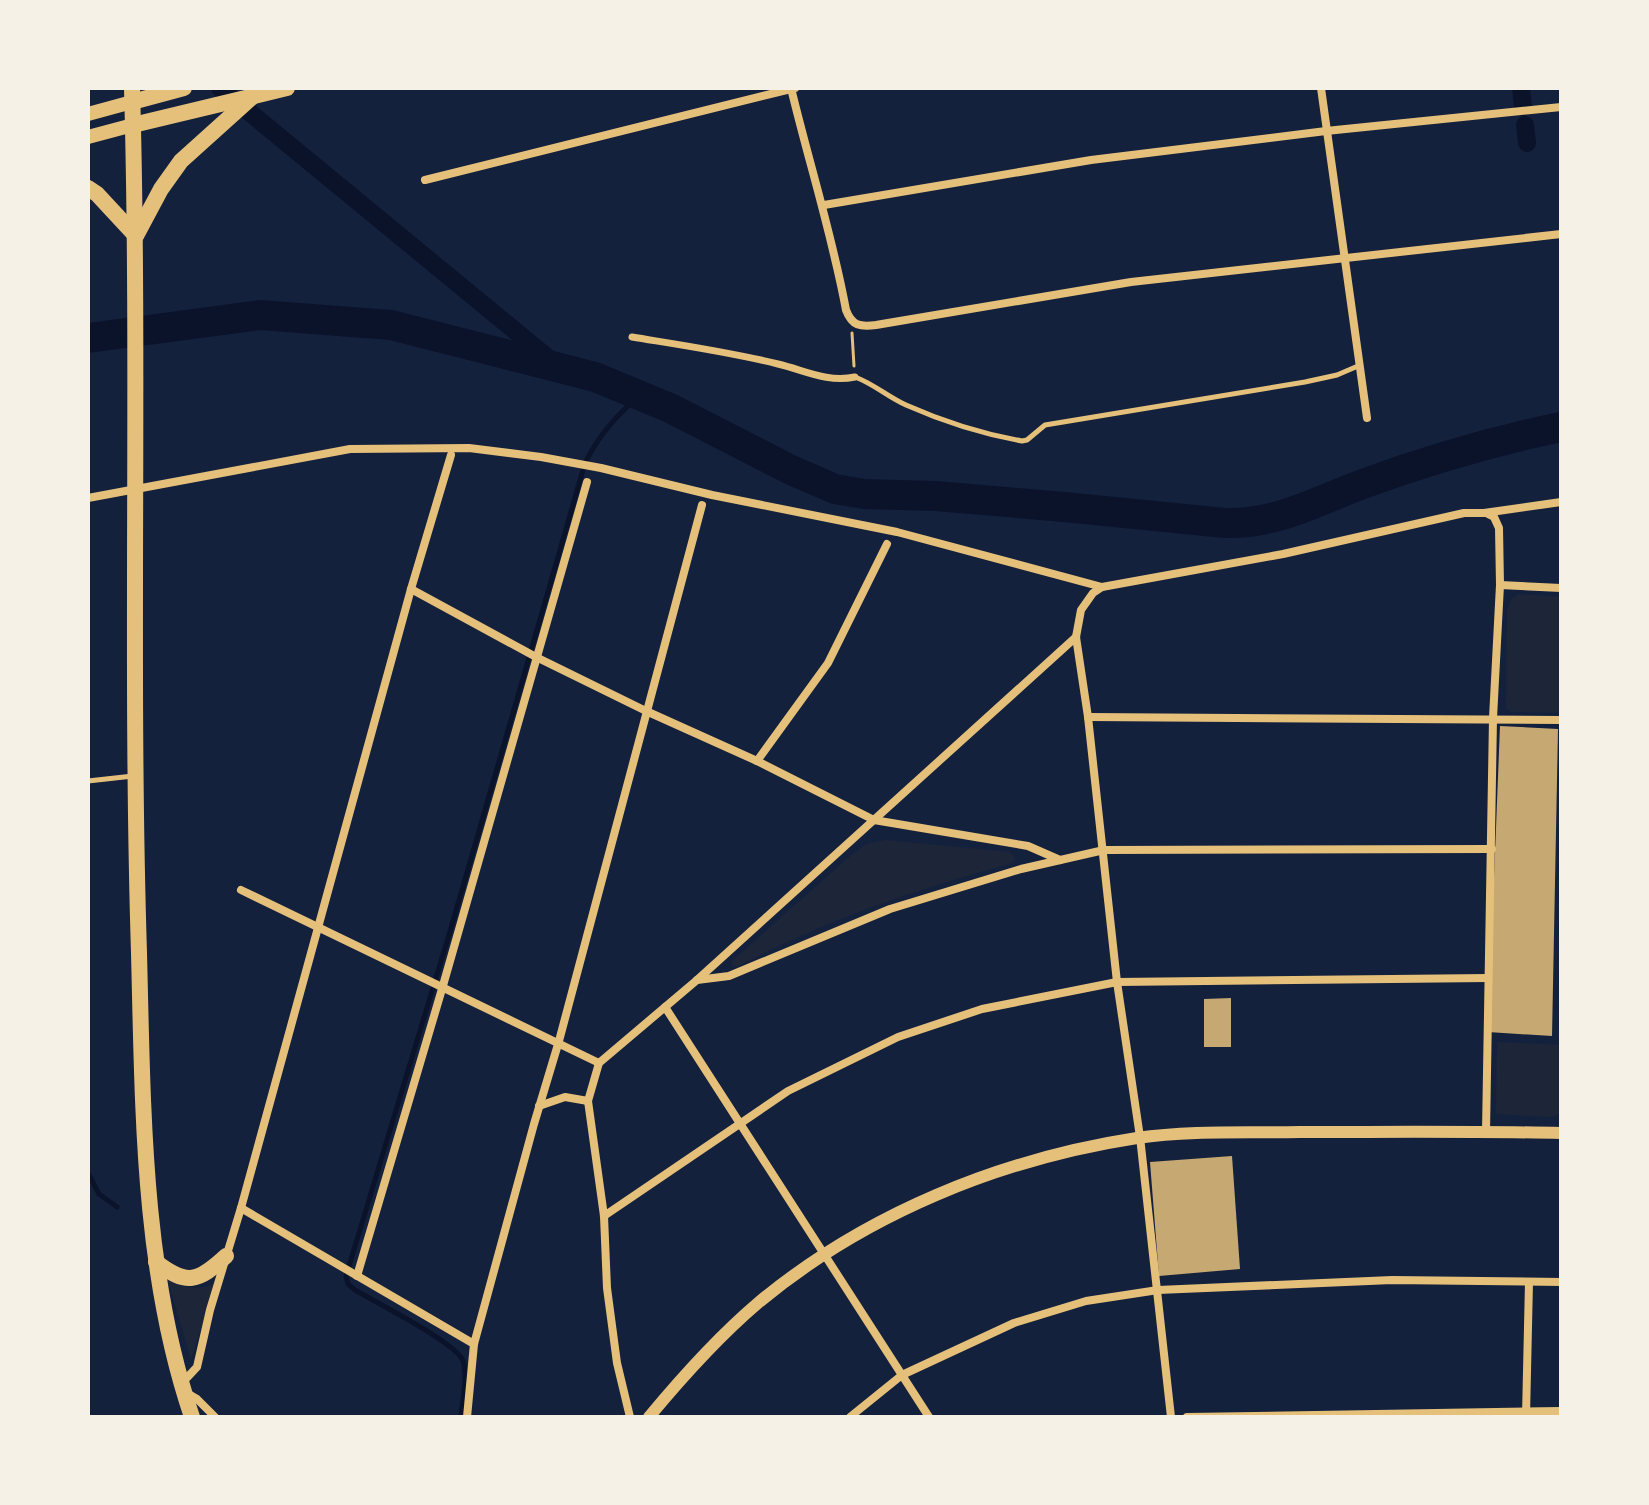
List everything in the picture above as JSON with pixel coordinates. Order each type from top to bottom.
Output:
[{"type":"main road","points":[[88,114],[132,95],[184,88]]},
{"type":"main road","points":[[88,137],[287,88]]},
{"type":"main road","points":[[132,95],[136,236],[134,776],[144,1126],[156,1262],[182,1388],[192,1417]]},
{"type":"main road","points":[[136,236],[161,189],[181,161],[251,98]]},
{"type":"main road","points":[[88,188],[136,236]]},
{"type":"main road","points":[[156,1262],[178,1278],[191,1279],[203,1276],[226,1256]]},
{"type":"street","points":[[425,180],[793,88],[802,135],[824,205],[846,310],[851,322],[863,326],[1131,282],[1561,234]]},
{"type":"street","points":[[1321,88],[1367,418]]},
{"type":"street","points":[[824,205],[1091,160],[1326,131],[1561,107]]},
{"type":"street","points":[[632,337],[780,364],[817,377],[843,380],[855,377]]},
{"type":"street","points":[[88,498],[350,449],[469,448],[601,468],[712,495],[897,532],[1102,587]]},
{"type":"street","points":[[215,1417],[182,1388],[197,1367],[210,1310],[451,455]]},
{"type":"street","points":[[356,1276],[442,989],[587,482]]},
{"type":"street","points":[[1171,1417],[1140,1137],[1117,982],[1104,850],[1076,637],[1081,610],[1093,593],[1102,587],[1298,551],[1464,513],[1561,502]]},
{"type":"street","points":[[467,1417],[474,1344],[559,1041],[702,505]]},
{"type":"street","points":[[1484,513],[1494,517],[1499,528],[1500,585],[1493,718],[1486,1132]]},
{"type":"street","points":[[757,761],[828,663],[887,544]]},
{"type":"street","points":[[1500,585],[1561,588]]},
{"type":"street","points":[[411,589],[521,649],[874,820],[1028,846],[1061,860]]},
{"type":"street","points":[[630,1417],[617,1363],[607,1288],[604,1216],[588,1101],[599,1063],[697,980],[1076,637]]},
{"type":"street","points":[[1088,717],[1561,720]]},
{"type":"street","points":[[697,980],[729,976],[890,909],[1021,869],[1104,850],[1492,849]]},
{"type":"street","points":[[241,890],[442,989],[559,1041],[599,1063]]},
{"type":"street","points":[[604,1216],[788,1091],[898,1037],[982,1009],[1117,982],[1488,978]]},
{"type":"street","points":[[665,1007],[929,1417]]},
{"type":"street","points":[[539,1106],[565,1097],[588,1101]]},
{"type":"street","points":[[649,1417],[691,1367],[758,1303],[824,1255],[944,1191],[1006,1167],[1062,1152],[1140,1137],[1223,1133],[1561,1133]]},
{"type":"street","points":[[241,1208],[474,1344]]},
{"type":"street","points":[[850,1417],[902,1375],[1014,1323],[1086,1301],[1158,1290],[1392,1280],[1561,1282]]},
{"type":"street","points":[[1526,1414],[1529,1282]]},
{"type":"street","points":[[1187,1417],[1526,1414],[1561,1411]]},
{"type":"lane","points":[[855,377],[875,385],[907,406],[1022,441],[1045,425],[1305,382],[1337,375],[1358,366]]},
{"type":"lane","points":[[88,781],[134,776]]},
{"type":"path","points":[[851,322],[855,377]]},
{"type":"shaded area","points":[[1519,594],[1561,597],[1561,713],[1511,712],[1506,708],[1507,610],[1512,598]]},
{"type":"shaded area","points":[[886,840],[1010,852],[1015,858],[1013,863],[872,907],[737,967],[732,966],[732,961],[849,857],[866,844]]},
{"type":"shaded area","points":[[1497,1042],[1561,1045],[1559,1114],[1551,1117],[1496,1114]]},
{"type":"shaded area","points":[[167,1278],[191,1288],[217,1282],[191,1359]]},
{"type":"building","points":[[1500,726],[1558,729],[1552,1036],[1488,1032]]},
{"type":"building","points":[[1231,998],[1231,1047],[1204,1047],[1204,999]]},
{"type":"building","points":[[1232,1156],[1240,1269],[1159,1276],[1150,1162]]},
{"type":"waterway","points":[[220,88],[559,367]]},
{"type":"waterway","points":[[1521,88],[1523,107]]},
{"type":"waterway","points":[[1525,125],[1527,143]]},
{"type":"waterway","points":[[88,338],[260,315],[391,325],[595,377],[670,408],[835,489],[864,494],[936,496],[1225,523],[1278,516],[1434,460],[1561,427]]},
{"type":"waterway","points":[[461,1417],[465,1374],[463,1361],[457,1353],[431,1334],[355,1290],[348,1284],[346,1276],[451,928],[585,463],[609,426],[640,395]]},
{"type":"waterway","points":[[88,1173],[99,1194],[117,1207]]}]
